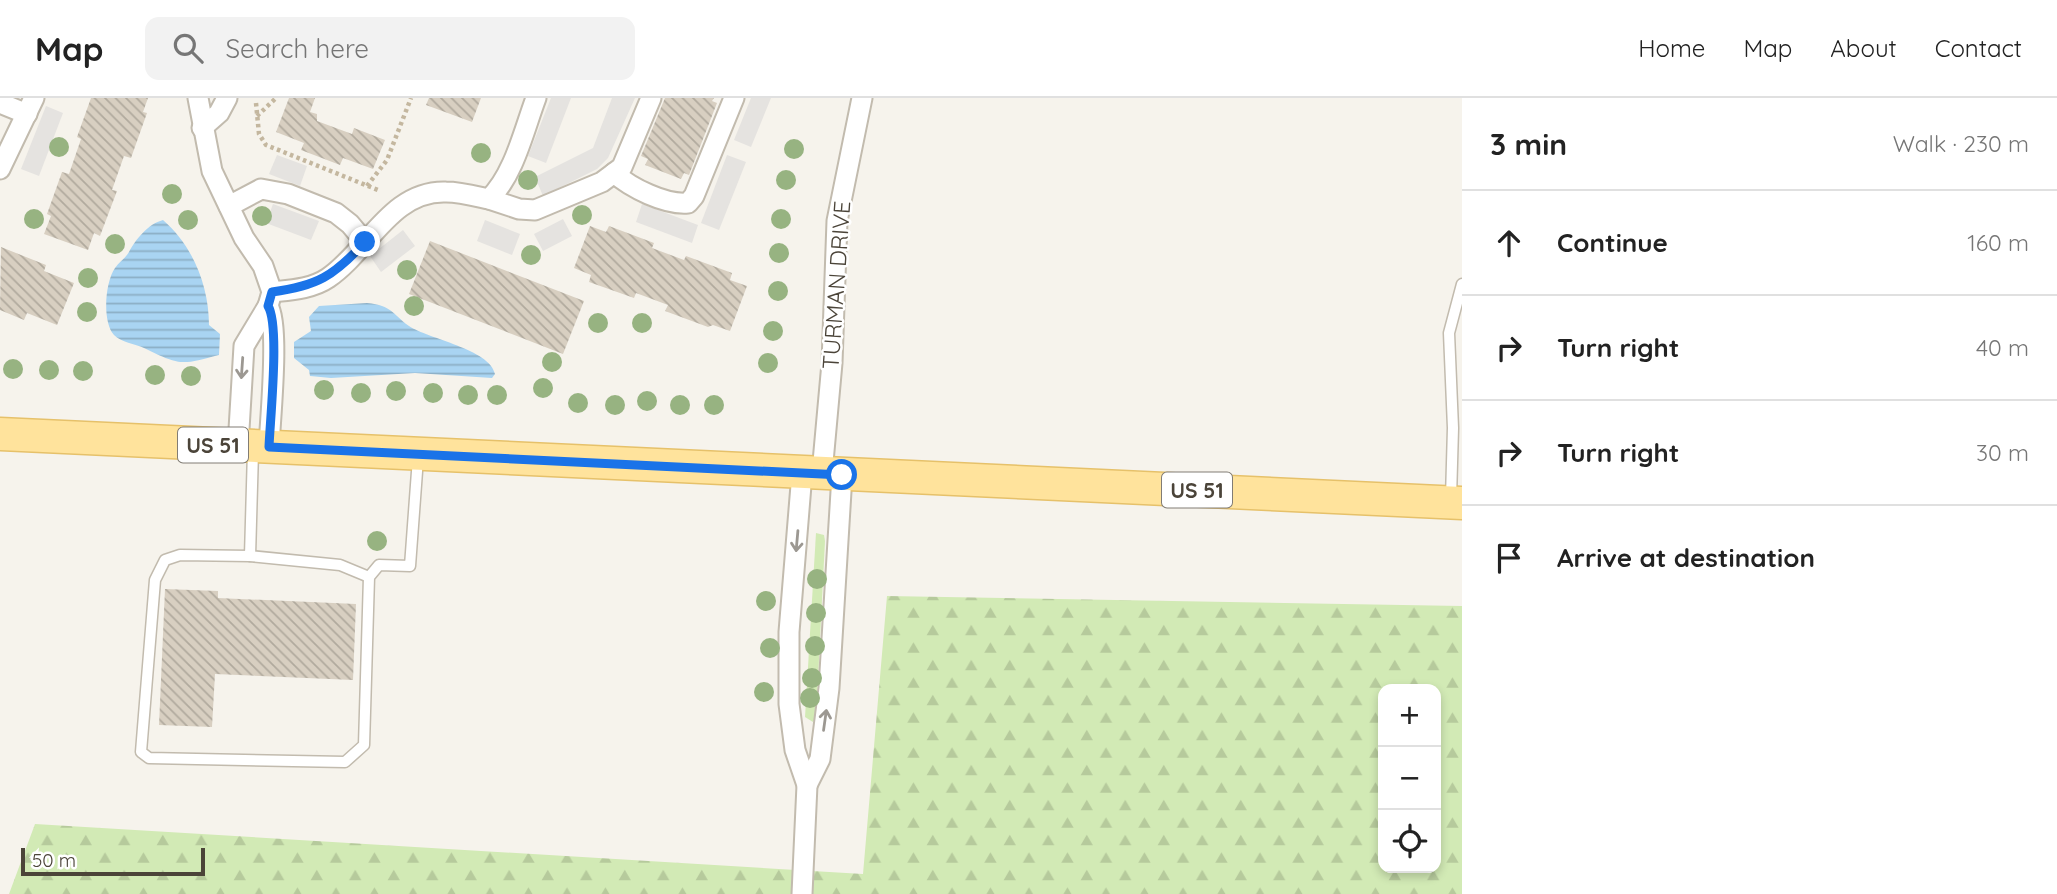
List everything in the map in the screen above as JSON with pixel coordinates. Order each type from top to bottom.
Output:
[{"type":"main road","name":"US 51","points":[[0,434],[1456,503]]},
{"type":"street","points":[[198,98],[212,172],[263,266],[270,299],[273,341],[254,447]]},
{"type":"street","points":[[202,128],[219,113],[227,98]]},
{"type":"street","points":[[489,198],[497,191],[506,172],[536,98]]},
{"type":"street","points":[[254,447],[244,346],[270,299],[327,279],[396,210],[418,198],[444,191],[489,198],[519,209],[535,210],[564,201],[622,167],[651,98]]},
{"type":"street","points":[[614,173],[636,187],[672,202],[688,203],[694,196],[734,98]]},
{"type":"street","name":"TURMAN DRIVE","points":[[822,474],[832,363],[837,221],[862,98]]},
{"type":"street","points":[[0,103],[30,106],[0,169]]},
{"type":"street","points":[[229,206],[261,189],[288,194],[336,214],[351,224],[365,242]]},
{"type":"street","points":[[802,894],[807,785],[795,750],[789,705],[789,632],[822,474]]},
{"type":"street","points":[[807,785],[820,759],[829,688],[822,474]]},
{"type":"lane","points":[[1456,503],[1450,333],[1462,284]]},
{"type":"lane","points":[[250,556],[254,447]]},
{"type":"lane","points":[[369,577],[340,565],[250,556],[180,555],[165,560],[155,580],[141,751],[149,758],[345,762],[364,745],[369,577],[379,565],[410,565],[419,455]]},
{"type":"path","points":[[257,116],[276,98]]},
{"type":"path","points":[[367,186],[387,160],[411,98]]},
{"type":"path","points":[[256,103],[259,134],[266,145],[378,190]]},
{"type":"green space","points":[[816,533],[824,535],[825,541],[816,718],[813,722],[805,717]]},
{"type":"green space","points":[[887,596],[1462,606],[1462,894],[9,894],[35,824],[863,874]]},
{"type":"shaded area","points":[[551,98],[571,98],[546,163],[528,156]]},
{"type":"shaded area","points":[[612,98],[635,98],[608,158],[597,169],[543,196],[535,177],[593,148]]},
{"type":"shaded area","points":[[751,98],[771,98],[751,147],[734,140]]},
{"type":"shaded area","points":[[46,106],[63,113],[39,176],[21,169]]},
{"type":"shaded area","points":[[277,155],[307,166],[300,186],[269,174]]},
{"type":"shaded area","points":[[727,155],[746,162],[719,230],[701,223]]},
{"type":"shaded area","points":[[273,204],[319,221],[311,240],[266,223]]},
{"type":"shaded area","points":[[642,204],[698,225],[692,243],[636,222]]},
{"type":"shaded area","points":[[563,219],[572,236],[543,251],[534,234]]},
{"type":"shaded area","points":[[485,220],[520,234],[512,255],[477,241]]},
{"type":"shaded area","points":[[403,230],[415,246],[381,272],[370,256]]},
{"type":"water","points":[[163,220],[183,242],[197,268],[206,296],[209,325],[220,334],[219,355],[196,361],[174,361],[120,339],[110,329],[106,302],[112,274],[143,233]]},
{"type":"water","points":[[367,303],[387,308],[418,331],[471,351],[491,365],[495,374],[492,378],[415,373],[331,378],[310,376],[309,370],[294,358],[294,342],[311,331],[309,317],[319,306]]},
{"type":"building","points":[[91,98],[148,98],[143,112],[147,113],[131,158],[124,156],[112,190],[117,191],[100,236],[94,233],[88,250],[44,234],[51,216],[47,214],[62,172],[69,174],[81,139],[77,137]]},
{"type":"building","points":[[289,98],[315,98],[310,112],[317,114],[317,121],[352,134],[354,128],[385,140],[373,169],[343,158],[340,165],[301,150],[304,143],[276,132]]},
{"type":"building","points":[[429,98],[481,98],[472,122],[426,105]]},
{"type":"building","points":[[665,98],[714,98],[712,101],[717,103],[689,175],[684,173],[681,179],[645,165],[648,159],[641,156]]},
{"type":"building","points":[[590,226],[606,232],[609,226],[654,243],[652,248],[684,260],[686,256],[732,273],[730,280],[747,286],[730,331],[713,325],[708,327],[665,311],[668,305],[636,293],[634,298],[589,282],[591,275],[574,268]]},
{"type":"building","points":[[430,241],[584,301],[563,354],[409,294]]},
{"type":"building","points":[[1,247],[46,265],[44,271],[74,283],[57,325],[27,313],[24,320],[0,310]]},
{"type":"building","points":[[165,589],[218,591],[218,598],[356,604],[353,680],[215,674],[212,727],[159,725]]},
{"type":"route","points":[[365,242],[327,279],[301,289],[272,292],[268,306],[272,313],[273,341],[269,447],[842,475]]}]
